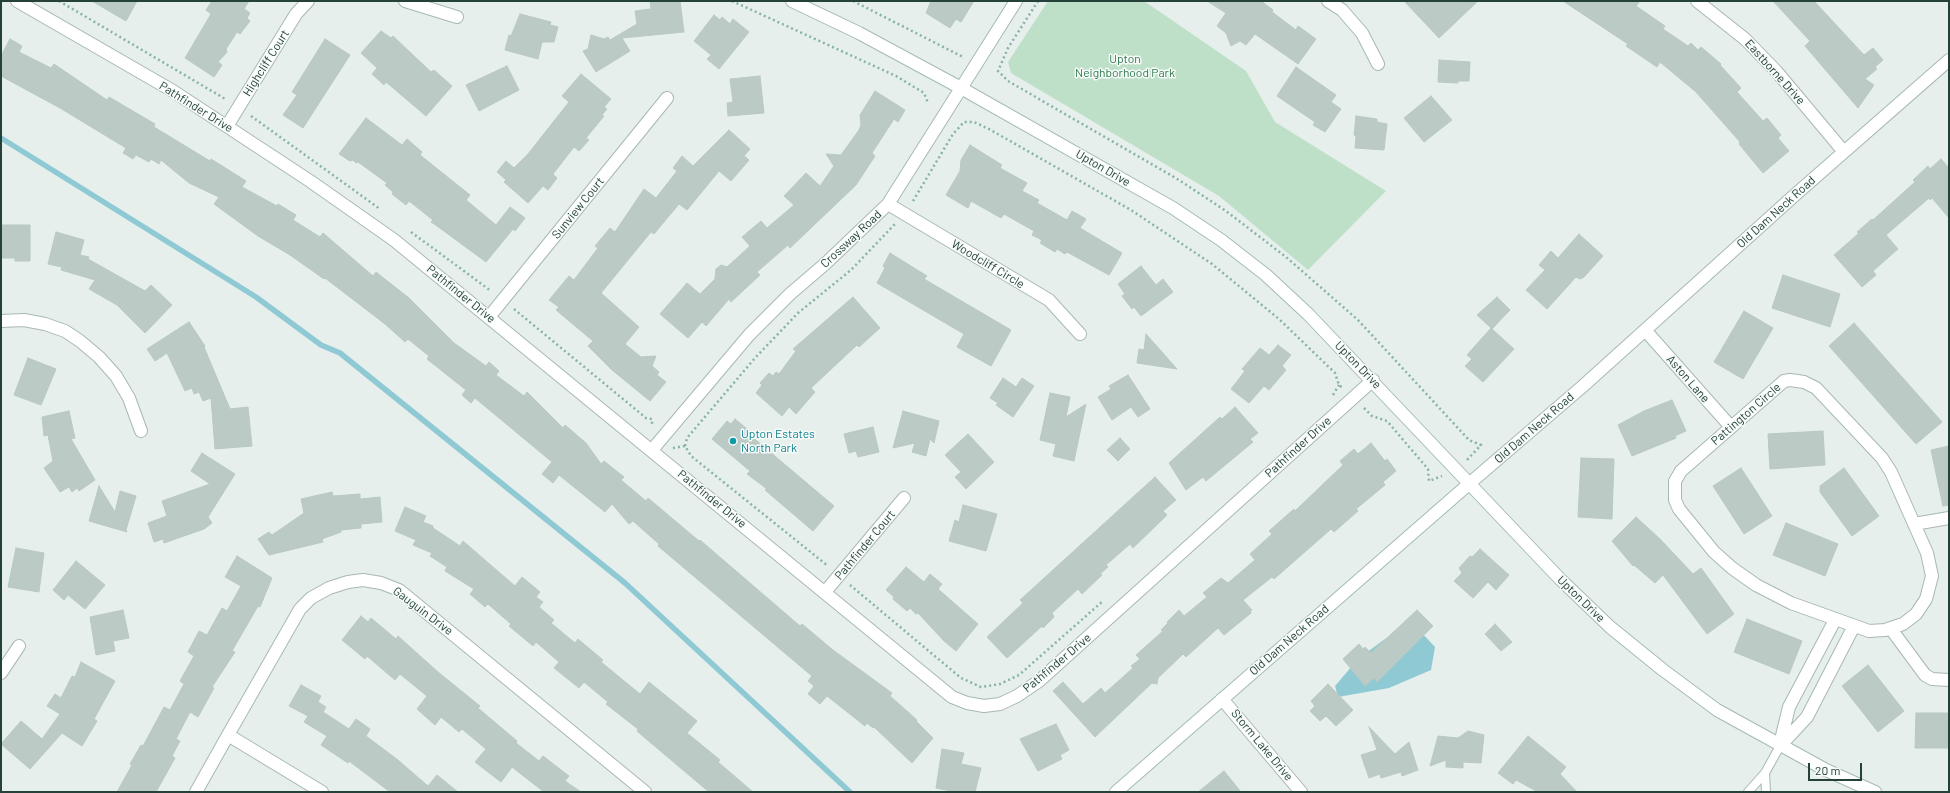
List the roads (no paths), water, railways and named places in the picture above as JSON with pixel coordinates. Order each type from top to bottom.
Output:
[{"type":"street","name":"Pathfinder Drive","points":[[17,1],[31,4],[172,91],[227,126],[394,240],[952,697],[967,704],[984,706],[1000,704],[1017,696],[1039,681],[1373,380]]},
{"type":"street","name":"Highcliff Court","points":[[227,126],[296,14],[308,1]]},
{"type":"street","points":[[405,1],[457,17]]},
{"type":"street","name":"Upton Drive","points":[[792,1],[859,33],[961,88],[1173,208],[1221,240],[1266,275],[1308,314],[1373,380],[1560,580],[1610,626],[1663,670],[1718,710],[1780,746],[1826,770],[1875,792]]},
{"type":"street","name":"Crossway Road","points":[[652,450],[749,335],[790,294],[825,264],[888,204],[1016,1]]},
{"type":"street","points":[[1328,1],[1342,10],[1362,33],[1378,64]]},
{"type":"street","name":"Eastborne Drive","points":[[1697,1],[1709,9],[1750,44],[1776,72],[1844,152]]},
{"type":"street","name":"Old Dam Neck Road","points":[[1116,792],[1645,330],[1949,60]]},
{"type":"street","name":"Sunview Court","points":[[489,317],[666,98]]},
{"type":"street","name":"Woodcliff Circle","points":[[888,204],[1049,300],[1080,334]]},
{"type":"street","points":[[1,321],[24,320],[45,324],[66,332],[80,341],[99,356],[116,376],[129,398],[141,431]]},
{"type":"street","name":"Aston Lane","points":[[1645,330],[1731,427]]},
{"type":"street","name":"Pattington Circle","points":[[1790,380],[1804,382],[1816,388],[1882,458],[1891,472],[1914,524],[1931,564],[1932,576],[1926,599],[1916,614],[1903,624],[1891,629],[1870,631],[1835,620],[1791,603],[1756,585],[1732,568],[1714,552],[1679,509],[1675,500],[1675,481],[1681,471],[1784,381],[1790,380]]},
{"type":"street","name":"Pathfinder Court","points":[[825,592],[904,498]]},
{"type":"street","points":[[1914,524],[1949,518]]},
{"type":"street","name":"Gauguin Drive","points":[[196,792],[300,609],[311,598],[329,588],[348,582],[369,581],[381,583],[399,590],[645,792]]},
{"type":"street","points":[[1780,746],[1789,707],[1835,620]]},
{"type":"street","points":[[1780,746],[1807,717],[1854,626]]},
{"type":"street","points":[[1891,629],[1919,670],[1932,679],[1949,680]]},
{"type":"street","points":[[1,673],[19,646]]},
{"type":"street","name":"Storm Lake Drive","points":[[1222,699],[1301,792]]},
{"type":"street","points":[[228,736],[322,792]]},
{"type":"lane","points":[[1748,792],[1765,773],[1780,746]]},
{"type":"lane","points":[[1765,773],[1766,792]]},
{"type":"water","points":[[1403,626],[1419,630],[1435,647],[1431,670],[1389,688],[1338,697],[1335,686],[1359,658]]},
{"type":"waterway","points":[[1,138],[256,297],[321,345],[340,353],[625,583],[850,792]]},
{"type":"place","name":"Upton Estates North Park","points":[[733,441]]},
{"type":"park label","name":"Upton Neighborhood Park","points":[[1125,66]]}]
